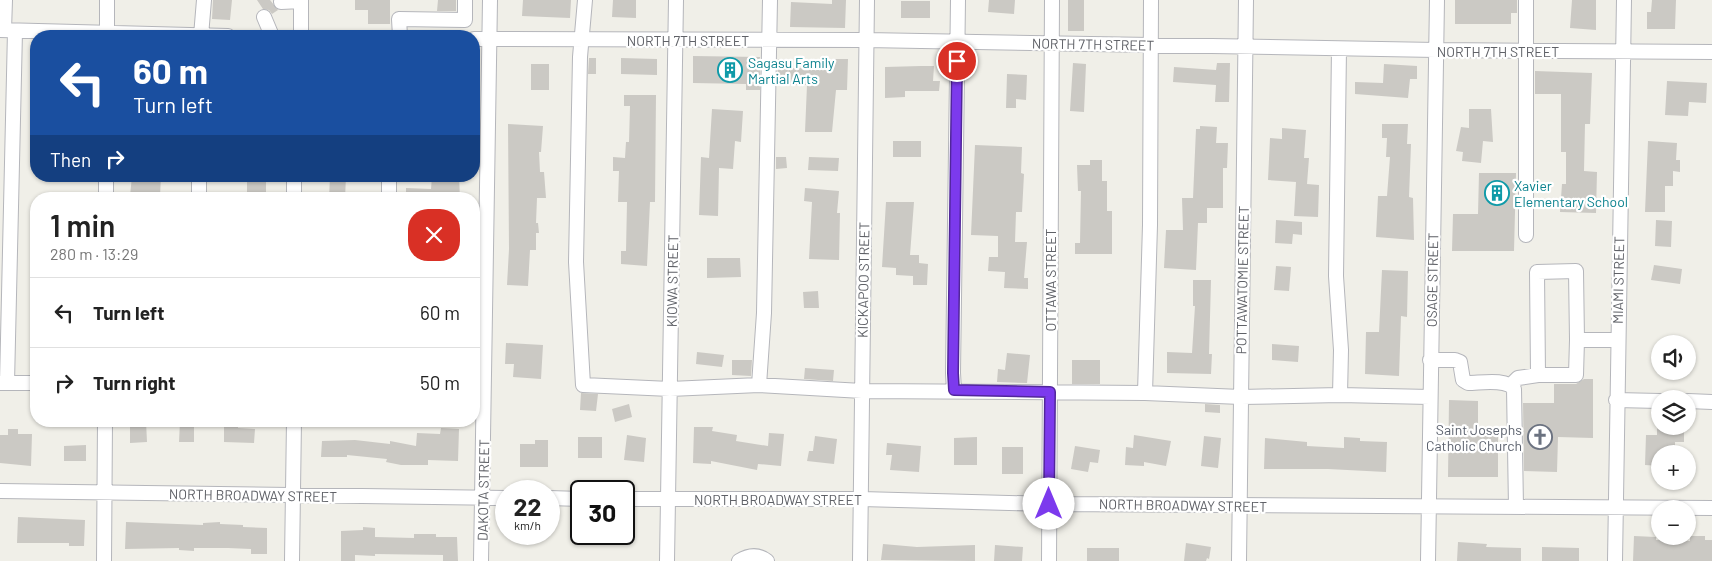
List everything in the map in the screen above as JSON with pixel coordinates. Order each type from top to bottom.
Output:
[{"type":"street","points":[[5,0],[3,383],[30,383]]},
{"type":"street","points":[[107,0],[107,30]]},
{"type":"street","points":[[202,30],[204,0]]},
{"type":"street","points":[[400,30],[399,19],[465,20],[465,0]]},
{"type":"street","name":"DAKOTA STREET","points":[[480,353],[490,0]]},
{"type":"street","points":[[585,0],[582,40],[576,262],[583,385],[670,389],[759,385],[862,390],[1145,393],[1241,397],[1340,395],[1430,397]]},
{"type":"street","name":"KIOWA STREET","points":[[667,561],[676,0]]},
{"type":"street","points":[[759,385],[764,313],[770,0]]},
{"type":"street","name":"KICKAPOO STREET","points":[[860,561],[867,0]]},
{"type":"street","points":[[954,390],[958,0]]},
{"type":"street","name":"OTTAWA STREET","points":[[1049,561],[1052,0]]},
{"type":"street","points":[[1145,393],[1150,225],[1150,0]]},
{"type":"street","name":"POTTAWATOMIE STREET","points":[[1239,561],[1246,0]]},
{"type":"street","name":"OSAGE STREET","points":[[1428,561],[1437,0]]},
{"type":"street","points":[[1526,0],[1526,234]]},
{"type":"street","name":"MIAMI STREET","points":[[1615,561],[1616,400],[1624,0]]},
{"type":"street","points":[[281,2],[301,1],[301,30]]},
{"type":"street","points":[[264,17],[269,30]]},
{"type":"street","points":[[6,31],[30,32]]},
{"type":"street","name":"NORTH 7TH STREET","points":[[480,39],[866,40],[1150,46],[1712,52]]},
{"type":"street","points":[[1339,48],[1336,276],[1342,350],[1340,395]]},
{"type":"street","points":[[1430,360],[1455,360],[1460,362],[1464,380],[1468,383],[1511,385],[1518,378],[1538,375],[1576,375],[1576,271],[1537,272],[1538,375]]},
{"type":"street","points":[[1577,340],[1617,340]]},
{"type":"street","points":[[1511,385],[1514,390],[1516,507]]},
{"type":"street","points":[[1616,400],[1651,401]]},
{"type":"street","points":[[1696,401],[1712,402]]},
{"type":"street","name":"DAKOTA STREET","points":[[480,416],[483,498],[481,561]]},
{"type":"street","points":[[104,561],[106,427]]},
{"type":"street","points":[[292,561],[294,427]]},
{"type":"street","name":"NORTH BROADWAY STREET","points":[[0,491],[495,498]]},
{"type":"street","name":"NORTH BROADWAY STREET","points":[[635,499],[861,499],[1049,504],[1239,506],[1712,508]]},
{"type":"street","points":[[740,561],[747,556],[755,556],[767,561]]},
{"type":"building","points":[[213,0],[232,0],[230,20],[212,19]]},
{"type":"building","points":[[257,0],[270,0],[278,10],[272,14],[269,10],[263,9]]},
{"type":"building","points":[[355,0],[390,0],[390,24],[368,24],[368,10],[355,10]]},
{"type":"building","points":[[438,0],[456,0],[456,11],[437,11]]},
{"type":"building","points":[[523,0],[571,0],[570,18],[522,16]]},
{"type":"building","points":[[613,0],[636,0],[636,18],[612,17]]},
{"type":"building","points":[[832,0],[846,0],[845,28],[790,27],[791,2],[832,4]]},
{"type":"building","points":[[989,0],[1015,0],[1014,14],[988,12]]},
{"type":"building","points":[[1068,0],[1084,0],[1084,31],[1068,31]]},
{"type":"building","points":[[1455,0],[1517,0],[1517,13],[1511,13],[1511,24],[1455,24]]},
{"type":"building","points":[[1572,0],[1596,0],[1596,30],[1570,28]]},
{"type":"building","points":[[1652,0],[1676,0],[1675,29],[1647,29],[1647,12],[1651,12]]},
{"type":"building","points":[[901,1],[930,1],[930,18],[901,18]]},
{"type":"building","name":"Sagasu Family Martial Arts","points":[[693,56],[760,57],[760,90],[746,90],[746,84],[693,83]]},
{"type":"building","points":[[589,58],[596,58],[596,74],[588,74]]},
{"type":"building","points":[[621,58],[657,59],[657,75],[621,74]]},
{"type":"building","points":[[778,59],[785,59],[785,68],[832,68],[832,59],[848,59],[847,90],[836,90],[832,132],[805,132],[807,85],[777,85]]},
{"type":"building","points":[[1073,63],[1086,64],[1084,112],[1070,111]]},
{"type":"building","points":[[1217,63],[1230,63],[1229,102],[1215,102],[1216,85],[1173,82],[1174,67],[1216,70]]},
{"type":"building","points":[[531,64],[549,64],[549,90],[531,90]]},
{"type":"building","points":[[1384,64],[1417,66],[1417,79],[1410,79],[1408,98],[1355,94],[1355,82],[1383,83]]},
{"type":"building","points":[[934,66],[933,81],[940,81],[939,91],[905,91],[905,97],[885,98],[885,67]]},
{"type":"building","points":[[1535,71],[1592,73],[1590,124],[1585,124],[1584,171],[1597,172],[1596,213],[1560,212],[1562,184],[1566,184],[1566,152],[1561,152],[1561,94],[1535,94]]},
{"type":"building","points":[[1007,74],[1027,75],[1026,100],[1016,99],[1016,108],[1006,108]]},
{"type":"building","points":[[1667,81],[1707,83],[1706,103],[1689,102],[1688,116],[1665,115]]},
{"type":"building","points":[[624,95],[656,95],[655,202],[650,202],[647,266],[621,264],[621,251],[626,251],[627,202],[618,202],[619,171],[613,171],[613,157],[625,158],[626,142],[629,142],[630,106],[624,106]]},
{"type":"building","points":[[712,109],[743,111],[741,142],[735,141],[733,169],[719,168],[718,216],[699,215],[701,157],[709,158]]},
{"type":"building","points":[[1469,109],[1491,109],[1493,142],[1483,141],[1481,163],[1462,161],[1463,152],[1456,151],[1461,127],[1469,128]]},
{"type":"building","points":[[508,124],[543,126],[541,152],[539,152],[540,172],[544,172],[546,198],[537,198],[536,223],[538,223],[539,233],[536,233],[536,250],[530,250],[528,286],[507,285],[509,249]]},
{"type":"building","points":[[1382,124],[1408,124],[1407,144],[1411,144],[1409,197],[1413,198],[1414,240],[1376,237],[1378,196],[1387,196],[1390,157],[1386,157],[1387,138],[1382,138]]},
{"type":"building","points":[[1200,126],[1217,127],[1216,143],[1228,143],[1227,168],[1223,168],[1223,208],[1207,208],[1207,223],[1198,223],[1196,270],[1164,268],[1166,230],[1183,230],[1182,198],[1193,198],[1196,129],[1200,129]]},
{"type":"building","points":[[1282,128],[1306,130],[1304,158],[1309,158],[1307,184],[1319,185],[1318,217],[1294,216],[1296,182],[1268,180],[1270,138],[1282,139]]},
{"type":"building","points":[[893,141],[921,141],[921,157],[893,157]]},
{"type":"building","points":[[1648,141],[1677,143],[1676,160],[1680,160],[1680,172],[1673,171],[1673,186],[1665,186],[1665,212],[1645,212]]},
{"type":"building","points":[[975,145],[1022,147],[1021,173],[1024,174],[1022,212],[1016,212],[1015,242],[1027,242],[1024,278],[1028,278],[1028,289],[1004,288],[1005,272],[988,271],[989,257],[998,257],[998,236],[971,235]]},
{"type":"building","points":[[776,157],[786,157],[787,168],[776,169]]},
{"type":"building","points":[[809,157],[839,158],[838,171],[808,170]]},
{"type":"building","points":[[1090,160],[1102,160],[1102,181],[1107,181],[1107,211],[1112,211],[1112,254],[1075,254],[1075,243],[1080,243],[1081,191],[1078,191],[1077,165],[1090,165]]},
{"type":"building","name":"Xavier Elementary School","points":[[1479,173],[1516,173],[1514,251],[1452,251],[1453,214],[1478,214]]},
{"type":"building","points":[[131,182],[161,182],[160,192],[130,192]]},
{"type":"building","points":[[247,182],[266,182],[266,192],[247,192]]},
{"type":"building","points":[[330,182],[346,182],[345,192],[329,192]]},
{"type":"building","points":[[432,182],[459,182],[460,192],[406,192],[406,188],[431,189]]},
{"type":"building","points":[[805,188],[839,191],[837,213],[840,213],[839,260],[809,259],[812,202],[804,201]]},
{"type":"building","points":[[886,202],[914,202],[910,255],[919,255],[919,263],[928,264],[927,285],[913,285],[913,276],[896,275],[896,268],[882,267]]},
{"type":"building","points":[[1276,220],[1302,222],[1302,235],[1293,234],[1292,244],[1275,243]]},
{"type":"building","points":[[1656,220],[1672,221],[1671,247],[1655,246]]},
{"type":"building","points":[[707,258],[740,258],[741,277],[707,278]]},
{"type":"building","points":[[1654,265],[1682,269],[1680,284],[1651,280]]},
{"type":"building","points":[[1276,266],[1291,267],[1289,291],[1274,290]]},
{"type":"building","points":[[1382,270],[1408,271],[1407,317],[1401,316],[1399,376],[1365,374],[1366,332],[1379,332]]},
{"type":"building","points":[[1193,280],[1211,280],[1209,354],[1212,354],[1211,374],[1167,373],[1167,352],[1192,353],[1195,306],[1193,306]]},
{"type":"building","points":[[818,291],[819,308],[804,308],[803,292]]},
{"type":"building","points":[[506,343],[543,345],[541,379],[513,377],[514,364],[505,364]]},
{"type":"building","points":[[1272,344],[1299,346],[1298,362],[1272,360]]},
{"type":"building","points":[[697,352],[724,355],[722,367],[696,364]]},
{"type":"building","points":[[1007,353],[1030,355],[1027,383],[997,382],[998,369],[1005,370]]},
{"type":"building","points":[[732,360],[752,360],[751,376],[732,375]]},
{"type":"building","points":[[1072,360],[1100,360],[1100,384],[1072,384]]},
{"type":"building","points":[[805,368],[834,370],[833,381],[804,379]]},
{"type":"building","points":[[1584,379],[1593,379],[1593,438],[1558,437],[1557,472],[1524,471],[1523,403],[1554,403],[1554,384],[1576,384]]},
{"type":"building","points":[[581,393],[598,394],[596,411],[580,410]]},
{"type":"building","points":[[1449,400],[1478,401],[1478,432],[1498,431],[1498,477],[1448,477]]},
{"type":"building","points":[[629,404],[632,417],[615,422],[612,409]]},
{"type":"building","points":[[1205,404],[1220,405],[1220,413],[1205,412]]},
{"type":"building","points":[[130,427],[146,427],[147,442],[130,443]]},
{"type":"building","points":[[180,427],[194,427],[194,442],[179,442]]},
{"type":"building","points":[[224,427],[255,429],[254,443],[224,442]]},
{"type":"building","points":[[694,427],[713,427],[712,431],[737,435],[736,441],[768,446],[769,433],[784,434],[781,466],[758,464],[757,470],[711,461],[711,464],[693,463]]},
{"type":"building","points":[[441,428],[459,429],[458,461],[428,460],[428,465],[401,465],[386,462],[387,459],[347,455],[347,457],[321,457],[322,441],[355,440],[390,444],[390,441],[416,446],[417,433],[440,434]]},
{"type":"building","points":[[8,429],[18,429],[18,434],[32,434],[31,466],[0,463],[0,435],[8,435]]},
{"type":"building","points":[[627,435],[646,438],[644,462],[624,460]]},
{"type":"building","points":[[1134,435],[1171,441],[1166,466],[1144,462],[1144,466],[1125,465],[1126,447],[1133,448]]},
{"type":"building","points":[[1646,435],[1684,435],[1684,442],[1675,442],[1675,445],[1651,445],[1651,465],[1645,465]]},
{"type":"building","points":[[815,436],[837,439],[834,464],[807,461],[809,451],[813,451]]},
{"type":"building","points":[[1204,436],[1221,438],[1218,468],[1201,466]]},
{"type":"building","points":[[578,437],[602,437],[602,458],[578,458]]},
{"type":"building","points":[[977,437],[977,465],[954,465],[954,438]]},
{"type":"building","points":[[1344,437],[1360,438],[1360,441],[1387,442],[1386,472],[1328,469],[1264,469],[1265,438],[1307,442],[1307,446],[1344,448]]},
{"type":"building","points":[[535,440],[548,440],[548,467],[520,467],[520,444],[535,444]]},
{"type":"building","points":[[887,443],[921,446],[919,472],[890,470],[892,455],[886,455]]},
{"type":"building","points":[[86,445],[86,461],[64,461],[64,446]]},
{"type":"building","points":[[1075,446],[1100,450],[1098,463],[1090,462],[1088,472],[1071,469]]},
{"type":"building","points":[[1002,447],[1023,447],[1023,474],[1002,474]]},
{"type":"building","points":[[18,517],[85,520],[84,546],[69,546],[69,543],[17,543]]},
{"type":"building","points":[[126,522],[203,525],[203,523],[220,522],[220,524],[243,525],[243,527],[267,528],[267,554],[251,554],[251,549],[228,548],[194,548],[194,551],[179,550],[179,548],[125,549]]},
{"type":"building","points":[[363,527],[375,528],[375,537],[414,538],[414,534],[436,534],[436,537],[457,537],[458,561],[443,561],[443,555],[375,554],[375,556],[355,555],[355,561],[341,561],[341,531],[363,530]]},
{"type":"building","points":[[1634,536],[1651,537],[1651,545],[1696,545],[1696,536],[1705,536],[1705,540],[1712,540],[1712,561],[1633,561]]},
{"type":"building","points":[[1458,542],[1487,544],[1486,547],[1521,548],[1521,561],[1457,561]]},
{"type":"building","points":[[1186,543],[1211,547],[1209,559],[1207,558],[1206,561],[1184,561]]},
{"type":"building","points":[[883,544],[917,547],[975,545],[975,561],[881,560]]},
{"type":"building","points":[[995,545],[1023,547],[1022,561],[994,561]]},
{"type":"building","points":[[1542,547],[1579,548],[1579,561],[1542,561]]},
{"type":"building","points":[[1087,548],[1119,548],[1119,561],[1087,561]]},
{"type":"place","name":"Sagasu Family Martial Arts","points":[[730,70]]},
{"type":"place","name":"Xavier Elementary School","points":[[1497,193]]},
{"type":"place","name":"Saint Josephs Catholic Church","points":[[1540,437]]},
{"type":"route","points":[[957,61],[954,390],[1050,392],[1049,504]]}]
